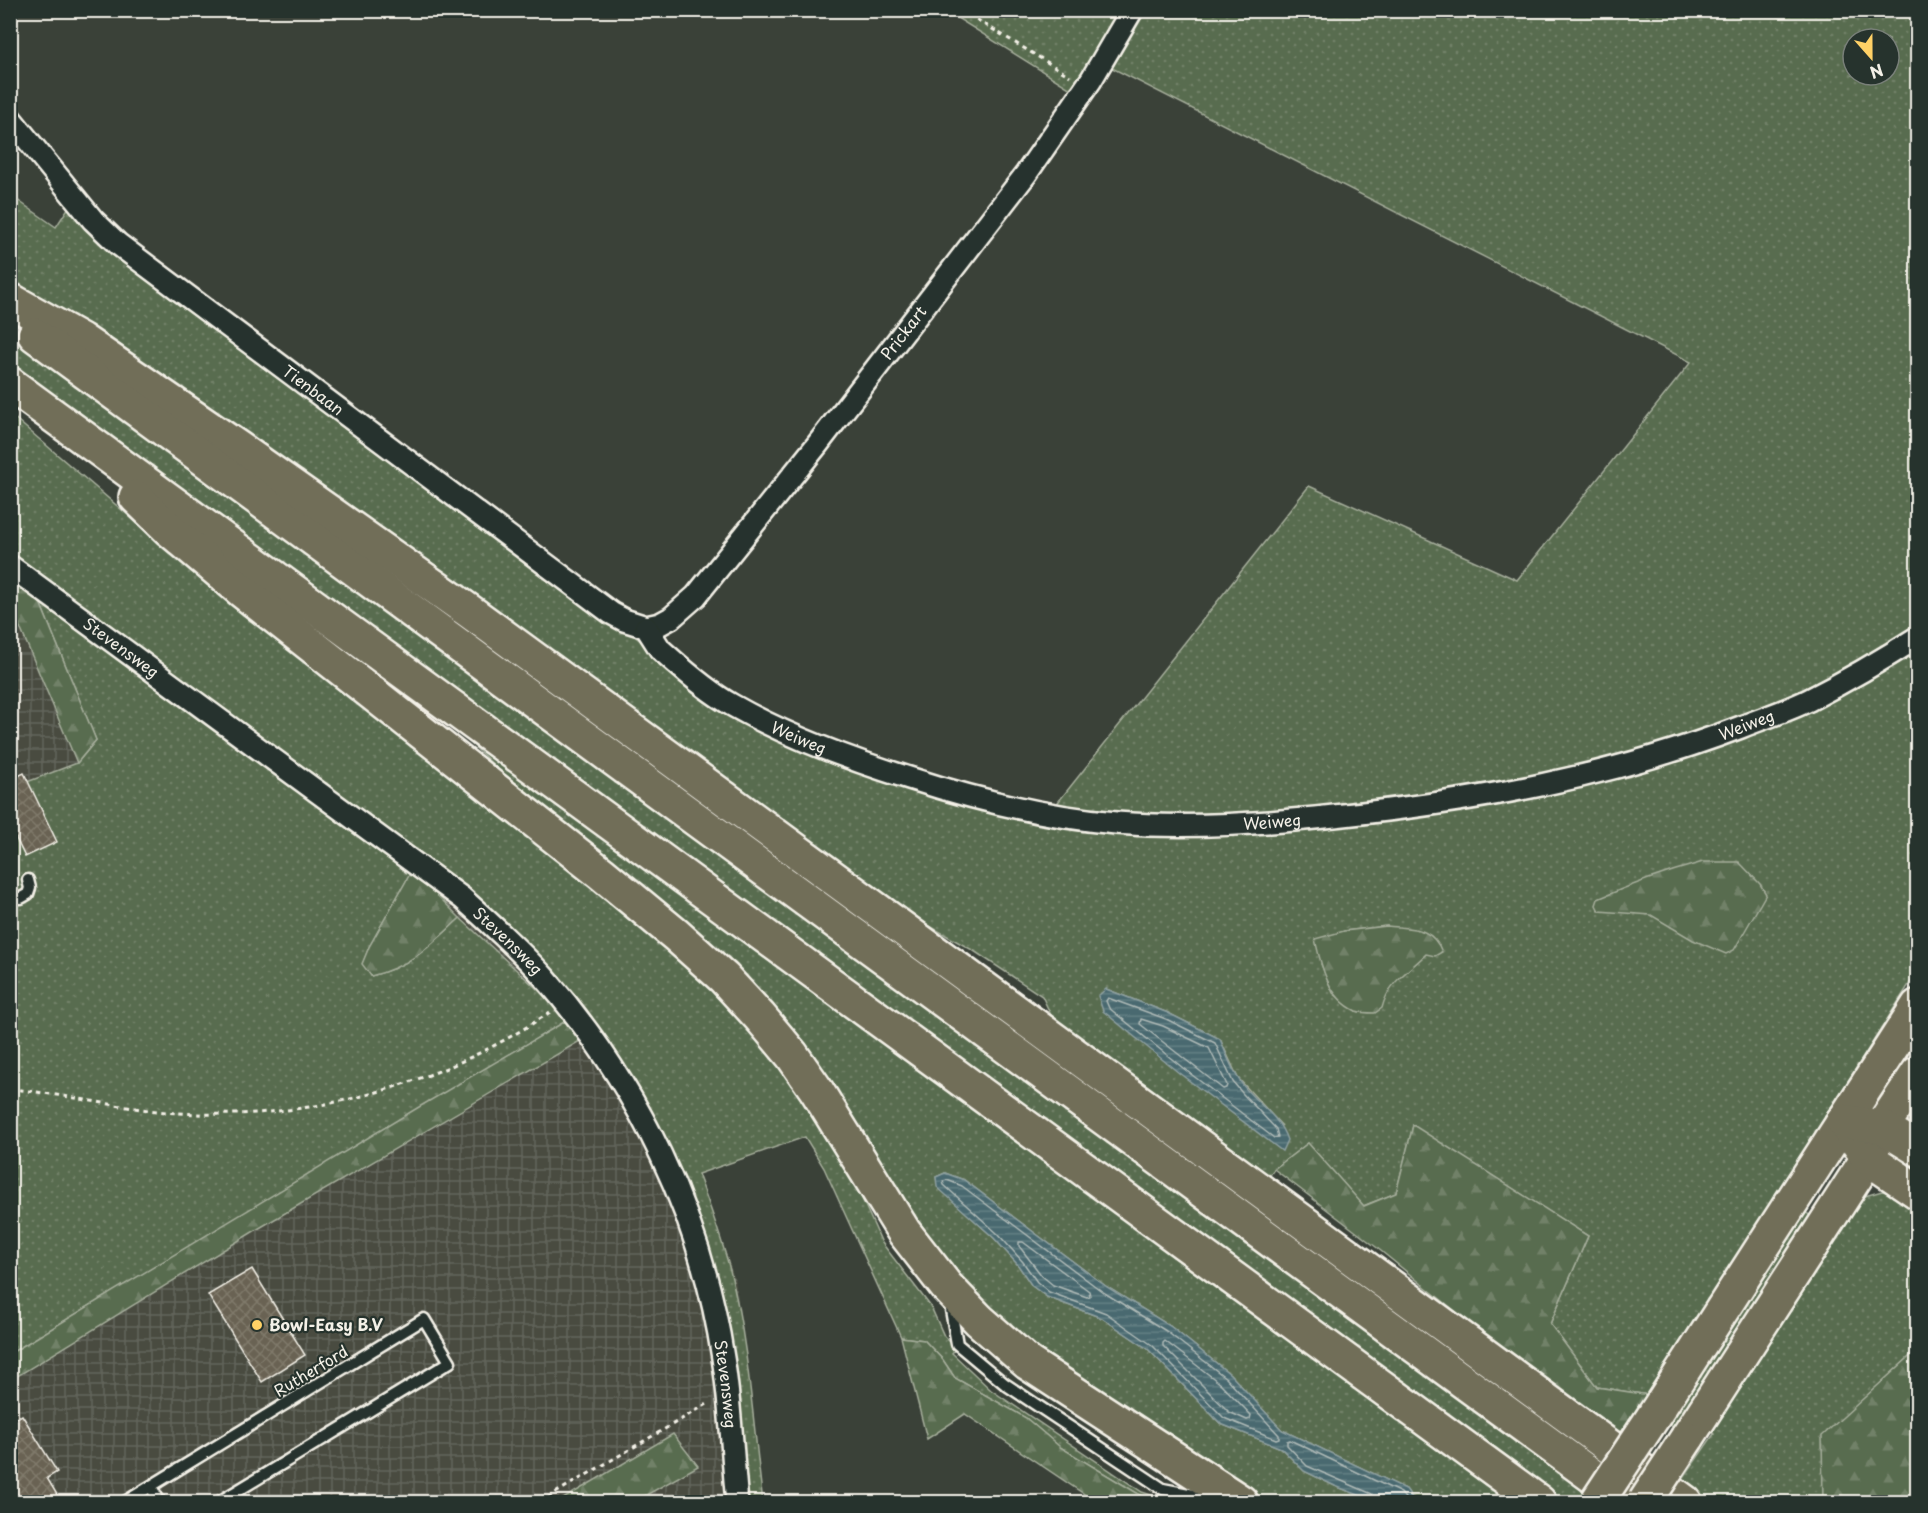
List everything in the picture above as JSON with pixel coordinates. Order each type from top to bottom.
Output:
[{"type":"highway","points":[[10,300],[81,340],[117,364],[477,617],[1685,1503]]},
{"type":"highway","points":[[10,317],[1628,1503]]},
{"type":"highway","points":[[10,384],[1539,1503]]},
{"type":"highway","points":[[41,407],[170,530],[232,582],[602,873],[724,978],[760,1017],[818,1091],[904,1232],[946,1286],[979,1320],[1028,1363],[1232,1497]]},
{"type":"highway","points":[[1597,1503],[1754,1263],[1917,1006]]},
{"type":"highway","points":[[1645,1503],[1868,1158],[1882,1126],[1917,1073]]},
{"type":"highway","points":[[1844,1121],[1882,1126],[1917,1149]]},
{"type":"highway","points":[[1844,1121],[1868,1158],[1917,1192]]},
{"type":"street","name":"Prickart","points":[[646,627],[660,624],[684,608],[818,445],[1026,174],[1087,86],[1132,10]]},
{"type":"street","name":"Tienbaan","points":[[10,118],[87,212],[118,244],[611,613],[646,627]]},
{"type":"street","name":"Stevensweg","points":[[10,566],[462,898],[524,956],[564,1003],[624,1085],[665,1162],[688,1221],[706,1275],[724,1359],[737,1503]]},
{"type":"street","name":"Weiweg","points":[[646,627],[660,649],[728,703],[778,730],[842,756],[962,794],[1044,814],[1120,823],[1208,826],[1310,820],[1416,807],[1507,792],[1614,769],[1714,737],[1807,701],[1877,663],[1917,637]]},
{"type":"lane","points":[[10,894],[14,898],[21,898],[28,894],[30,888],[28,880]]},
{"type":"lane","name":"Rutherford","points":[[125,1503],[424,1319],[450,1362],[219,1503]]},
{"type":"lane","points":[[151,1486],[160,1503]]},
{"type":"path","points":[[961,10],[1087,86]]},
{"type":"path","points":[[10,1089],[177,1113],[218,1115],[289,1110],[371,1094],[431,1074],[486,1050],[564,1003]]},
{"type":"path","points":[[540,1503],[727,1393]]},
{"type":"shaded area","points":[[10,528],[363,783],[694,1160],[736,1283],[759,1502],[11,1502]]},
{"type":"green space","points":[[946,11],[1124,11],[1074,91]]},
{"type":"green space","points":[[1146,11],[1917,11],[1917,623],[1850,666],[1753,710],[1669,740],[1546,774],[1421,797],[1295,811],[1137,816],[1055,806],[1309,486],[1517,580],[1691,362],[1112,68]]},
{"type":"green space","points":[[10,195],[56,227],[72,202],[601,608],[674,669],[784,736],[1122,829],[1589,782],[1917,645],[1917,972],[1649,1395],[1597,1387],[1550,1324],[1588,1236],[1413,1126],[1396,1193],[1363,1206],[1308,1143],[1274,1169],[1267,1180],[1058,1030],[1042,996],[974,951],[864,889],[156,377],[11,278]],"holes":[[[1387,926],[1426,954],[1395,982],[1386,994],[1356,1011],[1333,993],[1321,964],[1344,931]],[[1106,989],[1168,1013],[1220,1039],[1238,1078],[1282,1126]]]},
{"type":"green space","points":[[11,329],[1586,1491],[1578,1502],[1546,1502],[11,363]]},
{"type":"green space","points":[[11,415],[185,564],[532,833],[729,1001],[775,1055],[837,1143],[882,1243],[931,1307],[944,1336],[956,1348],[952,1353],[991,1390],[1142,1492],[1157,1497],[1163,1493],[1199,1502],[1152,1502],[1060,1447],[1026,1418],[955,1378],[943,1360],[924,1340],[901,1337],[824,1168],[805,1137],[698,1174],[727,1258],[742,1327],[763,1502],[748,1502],[728,1334],[716,1275],[686,1180],[658,1126],[451,882],[11,552]]},
{"type":"green space","points":[[10,579],[39,600],[96,740],[77,763],[11,606]]},
{"type":"green space","points":[[39,600],[410,874],[369,947],[363,963],[371,976],[398,967],[410,960],[430,946],[460,918],[535,987],[566,1021],[11,1353],[11,788],[77,763],[96,740]]},
{"type":"green space","points":[[461,734],[1509,1502],[1415,1502],[1406,1489],[1282,1430],[1230,1374],[1170,1326],[1107,1287],[964,1180],[945,1173],[936,1177],[938,1187],[994,1238],[1018,1265],[1032,1286],[1047,1297],[1102,1318],[1148,1349],[1221,1424],[1281,1448],[1304,1471],[1377,1502],[1260,1502],[1184,1454],[968,1302],[854,1129],[524,794]]},
{"type":"green space","points":[[1703,862],[1739,862],[1760,884],[1766,894],[1734,950],[1726,954],[1693,940],[1651,915],[1599,911],[1596,905],[1598,899],[1624,888]]},
{"type":"green space","points":[[410,874],[435,893],[460,918],[430,946],[410,960],[398,967],[371,976],[362,964],[369,947]]},
{"type":"green space","points":[[1387,926],[1427,933],[1433,937],[1442,952],[1435,956],[1426,954],[1406,972],[1389,991],[1382,1008],[1375,1013],[1356,1011],[1346,1005],[1332,990],[1323,970],[1315,939],[1344,931]]},
{"type":"green space","points":[[566,1021],[580,1041],[256,1230],[11,1380],[11,1353]]},
{"type":"green space","points":[[1413,1125],[1588,1236],[1550,1324],[1597,1387],[1649,1395],[1621,1436],[1507,1353],[1376,1247],[1274,1169],[1308,1143],[1364,1206],[1396,1193]]},
{"type":"green space","points":[[1882,1191],[1892,1193],[1917,1206],[1917,1350],[1823,1436],[1823,1502],[1712,1502],[1682,1480],[1714,1434],[1710,1430],[1850,1207],[1865,1196]]},
{"type":"green space","points":[[1796,1206],[1817,1220],[1680,1432],[1667,1423]]},
{"type":"green space","points":[[901,1337],[924,1340],[943,1360],[955,1378],[1026,1418],[1060,1447],[1152,1502],[1096,1502],[965,1414],[927,1439]]},
{"type":"green space","points":[[1917,1350],[1917,1502],[1823,1502],[1822,1436]]},
{"type":"green space","points":[[673,1434],[698,1466],[634,1502],[558,1502]]},
{"type":"water","points":[[1106,989],[1168,1013],[1220,1039],[1242,1084],[1275,1118],[1284,1132],[1287,1140],[1282,1151],[1179,1073],[1103,1011],[1098,996]]},
{"type":"water","points":[[945,1173],[964,1180],[1107,1287],[1170,1326],[1230,1374],[1282,1430],[1406,1489],[1415,1502],[1377,1502],[1335,1486],[1304,1471],[1281,1448],[1221,1424],[1148,1349],[1102,1318],[1047,1297],[1032,1286],[1018,1265],[994,1238],[937,1187],[936,1177]]},
{"type":"building","points":[[24,773],[57,842],[25,857],[10,826],[10,780]]},
{"type":"building","name":"Bowl-Easy B.V","points":[[252,1269],[305,1355],[262,1382],[208,1295]]},
{"type":"building","points":[[22,1415],[57,1472],[47,1478],[62,1503],[10,1503],[10,1422]]},
{"type":"place","name":"Bowl-Easy B.V","points":[[257,1325]]}]
